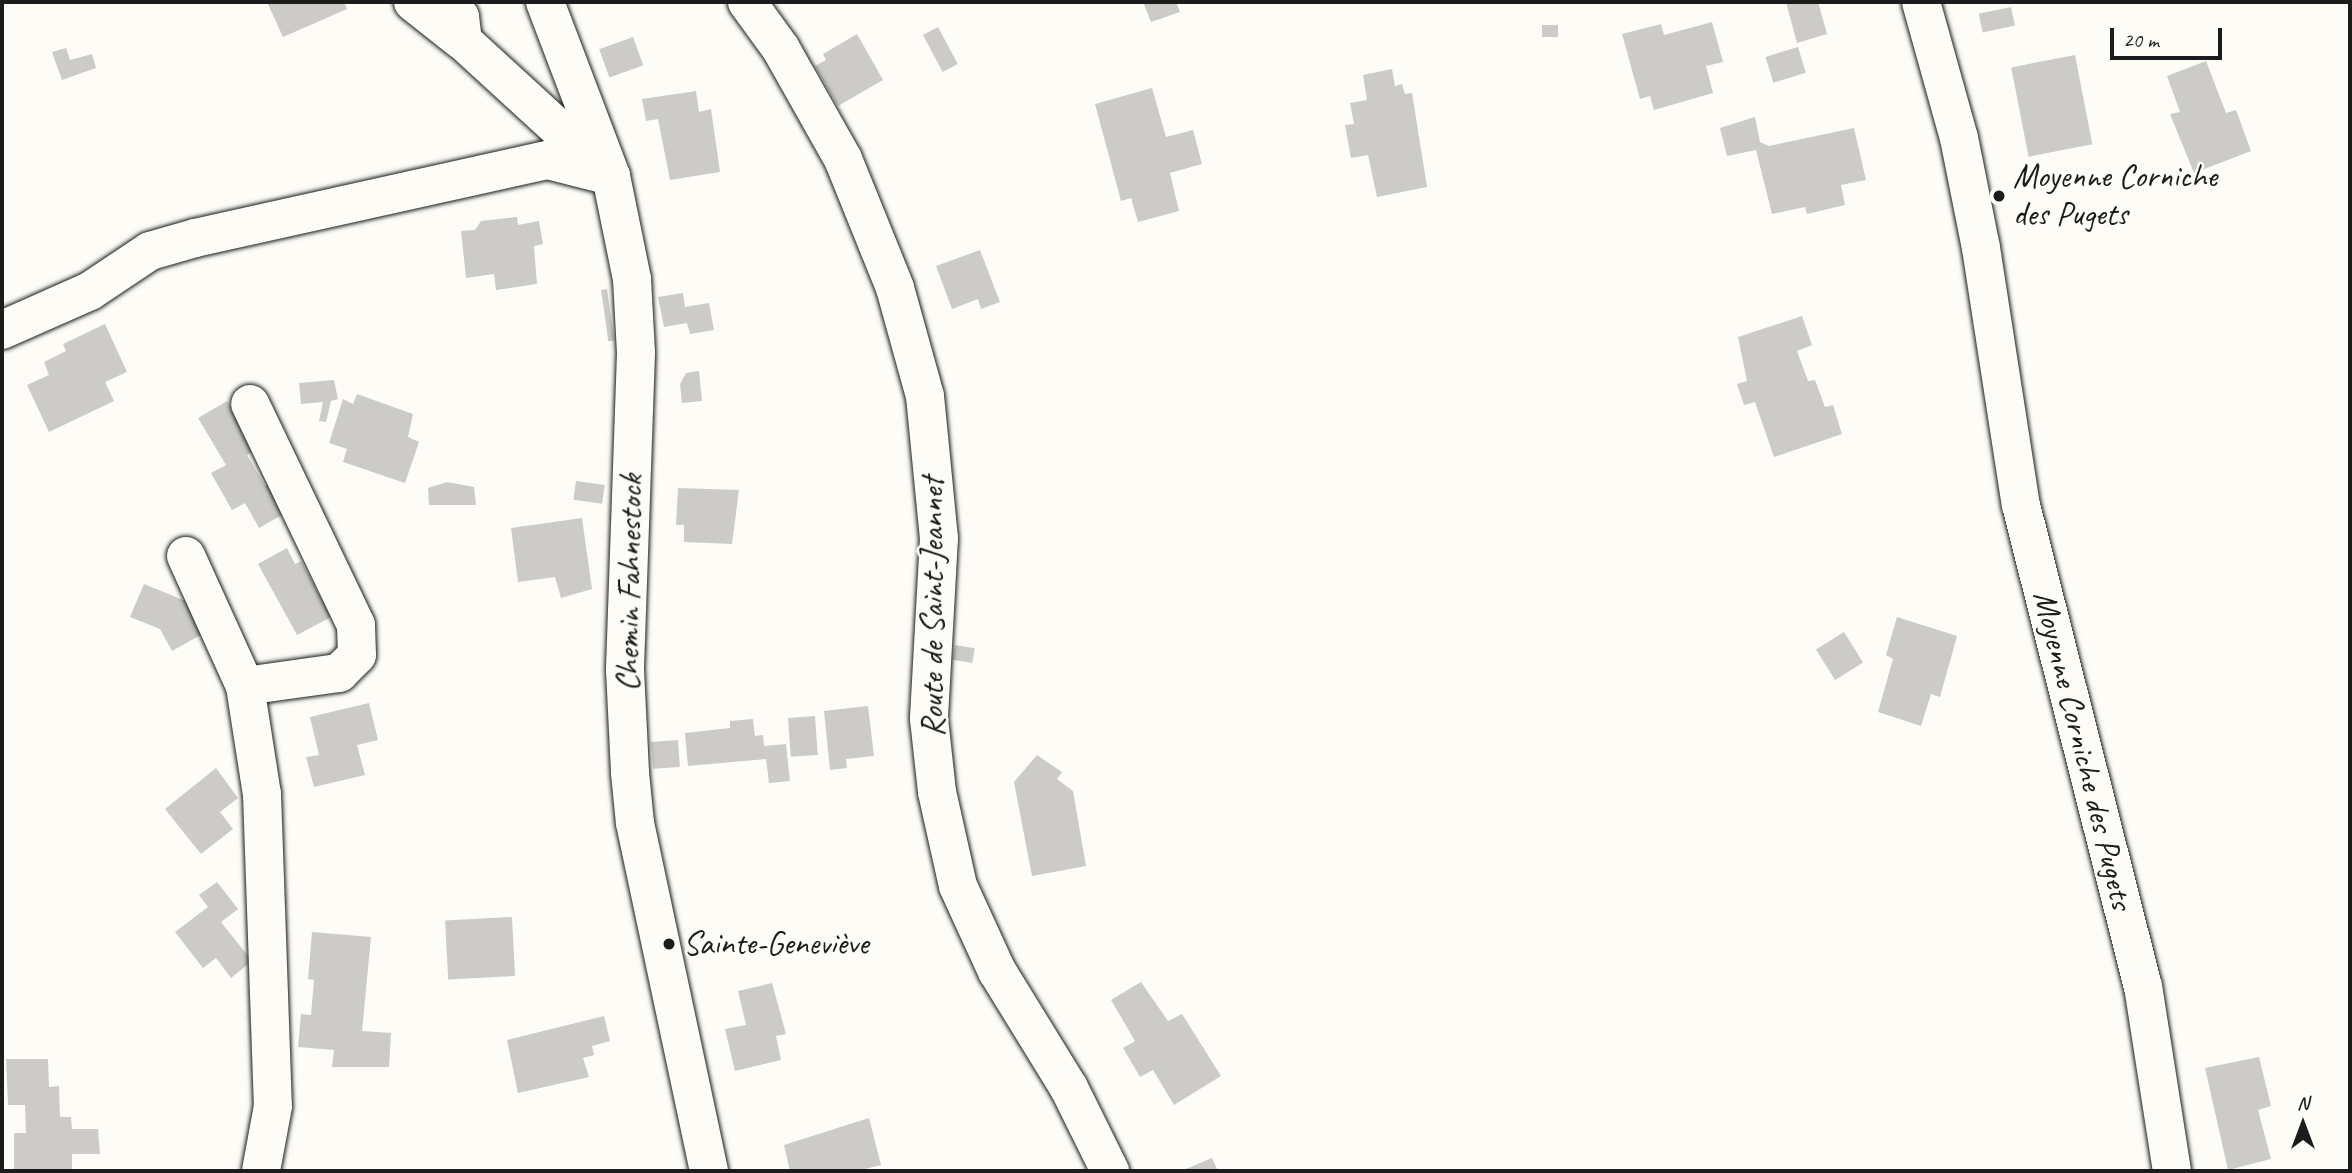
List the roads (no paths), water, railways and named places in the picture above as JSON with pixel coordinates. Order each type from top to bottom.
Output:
[{"type":"street","points":[[414,2],[463,41],[531,107],[611,176]]},
{"type":"street","points":[[447,2],[460,17],[463,41]]},
{"type":"street","name":"Chemin Fahnestock","points":[[545,2],[611,176],[636,320],[625,670],[630,774],[635,823],[709,1171]]},
{"type":"street","name":"Route de Saint-Jeannet","points":[[747,2],[788,59],[843,159],[895,288],[925,396],[939,538],[929,719],[937,792],[958,886],[997,971],[1069,1088],[1110,1171]]},
{"type":"street","name":"Moyenne Corniche des Pugets","points":[[1921,2],[1959,138],[1981,248],[2021,505],[2143,986],[2172,1171]]},
{"type":"street","points":[[2,330],[90,290],[150,251],[195,238],[548,160],[611,176]]},
{"type":"street","points":[[244,686],[339,673],[357,655],[356,625],[250,404]]},
{"type":"street","points":[[186,556],[244,686],[262,794],[272,1079],[271,1117],[261,1171]]},
{"type":"place","name":"Moyenne Corniche des Pugets","points":[[1999,196]]},
{"type":"place","name":"Sainte-Geneviève","points":[[669,944]]}]
